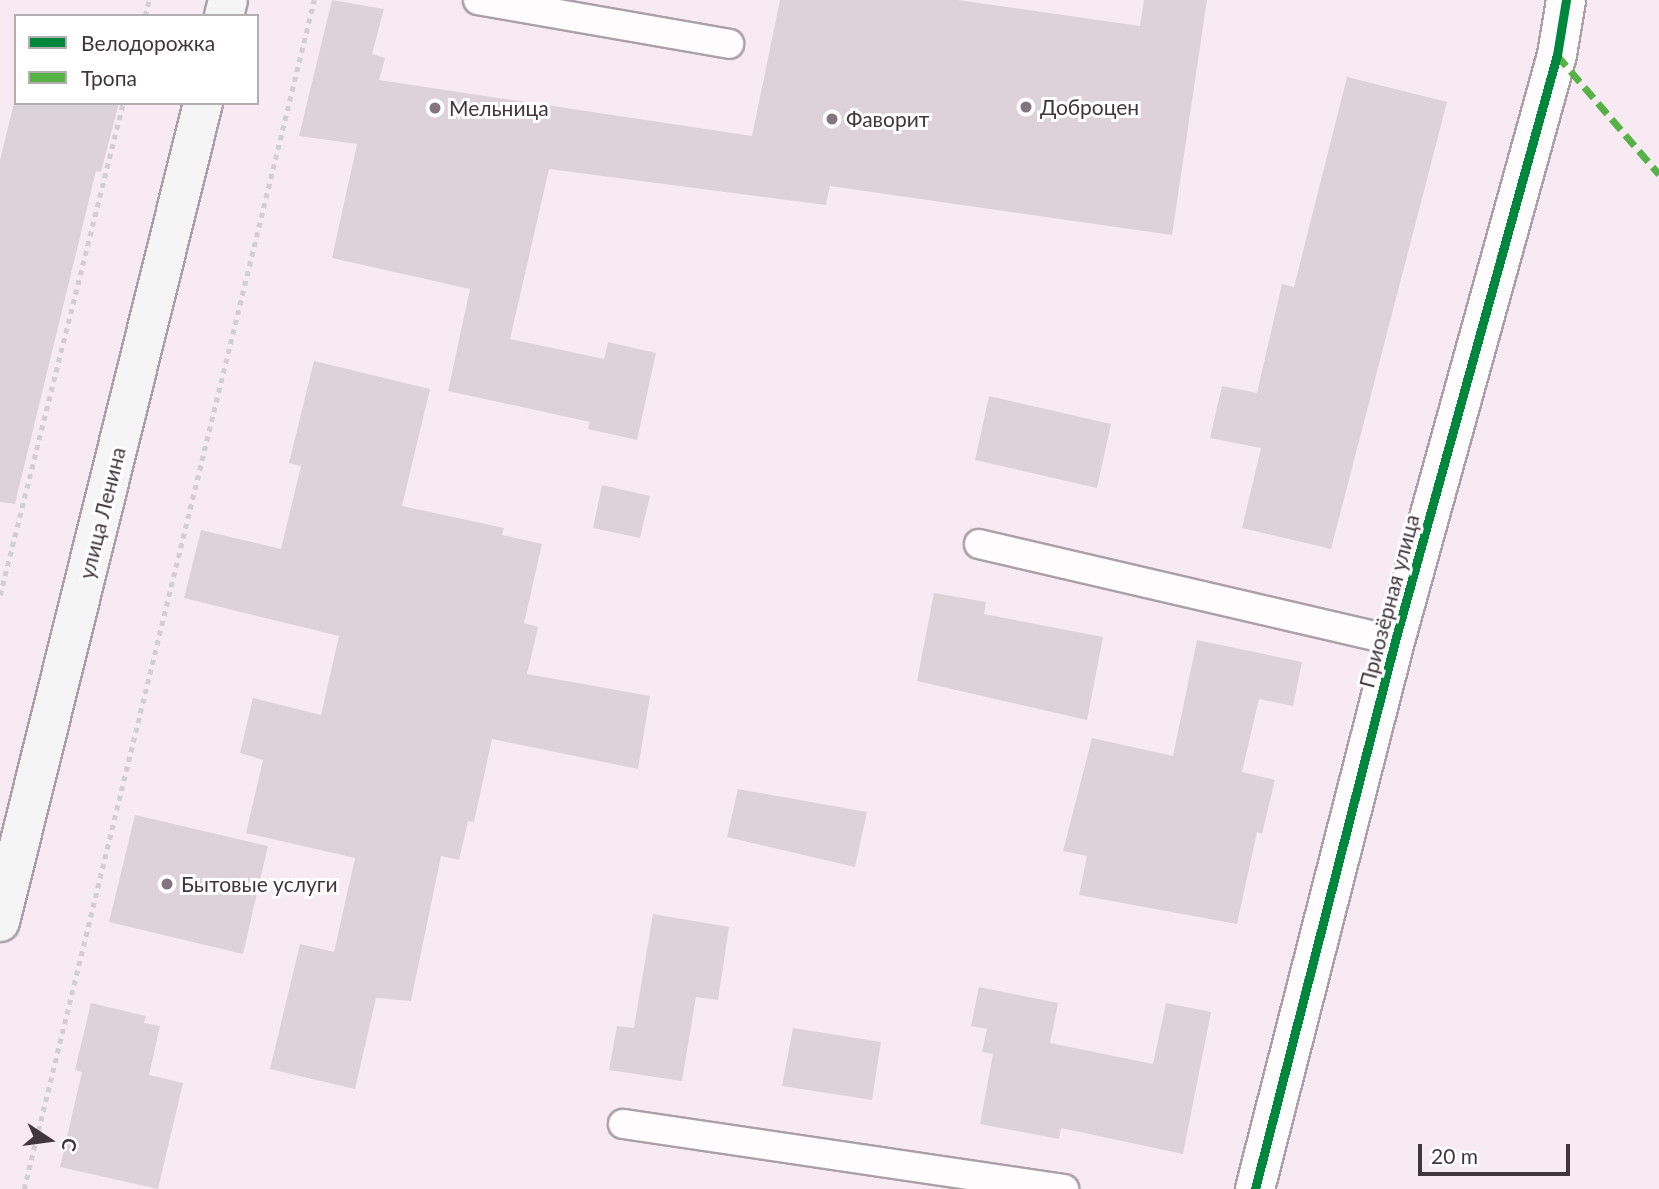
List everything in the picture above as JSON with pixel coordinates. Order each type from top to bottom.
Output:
[{"type":"main road","name":"улица Ленина","points":[[0,922],[7,862],[202,105]]},
{"type":"street","name":"Приозёрная улица","points":[[1255,1189],[1395,641],[1566,12]]},
{"type":"lane","points":[[478,0],[729,44]]},
{"type":"lane","points":[[979,544],[1395,641]]},
{"type":"lane","points":[[623,1124],[1064,1189]]},
{"type":"path","points":[[23,1189],[314,0]]},
{"type":"path","points":[[0,595],[122,105]]},
{"type":"building","points":[[332,0],[384,9],[372,54],[385,58],[379,80],[752,136],[780,0],[958,0],[1140,26],[1144,0],[1207,0],[1172,235],[830,186],[826,205],[549,169],[510,339],[604,359],[608,342],[656,353],[637,440],[588,429],[590,422],[448,391],[470,289],[332,258],[357,144],[299,136]]},
{"type":"building","points":[[1347,77],[1447,102],[1331,549],[1242,528],[1261,448],[1210,438],[1222,386],[1257,393],[1282,284],[1294,287]]},
{"type":"building","points":[[14,103],[118,105],[101,172],[96,171],[15,504],[0,502],[0,160]]},
{"type":"building","points":[[314,361],[430,389],[402,506],[504,528],[502,535],[542,544],[524,623],[538,627],[527,674],[650,696],[638,769],[492,739],[474,822],[468,821],[459,860],[441,856],[411,1001],[376,998],[355,1089],[270,1069],[300,944],[334,952],[355,858],[246,833],[263,760],[240,753],[253,698],[321,715],[339,636],[184,598],[201,530],[281,549],[301,466],[289,463]]},
{"type":"building","points":[[989,396],[1111,424],[1097,488],[975,460]]},
{"type":"building","points":[[602,485],[650,496],[640,538],[593,528]]},
{"type":"building","points":[[934,593],[986,602],[984,614],[1103,637],[1087,720],[917,681]]},
{"type":"building","points":[[1197,640],[1302,662],[1293,706],[1259,699],[1242,772],[1275,780],[1262,834],[1257,832],[1237,924],[1079,895],[1087,856],[1063,851],[1092,738],[1173,756]]},
{"type":"building","points":[[738,789],[867,812],[855,867],[727,837]]},
{"type":"building","points":[[135,815],[268,846],[243,954],[109,922]]},
{"type":"building","points":[[653,914],[729,927],[718,1000],[696,997],[682,1081],[609,1070],[617,1026],[634,1028]]},
{"type":"building","points":[[979,987],[1058,1003],[1050,1043],[1153,1064],[1166,1003],[1211,1012],[1183,1154],[1061,1128],[1059,1139],[980,1124],[993,1054],[982,1052],[987,1029],[971,1026]]},
{"type":"building","points":[[91,1003],[146,1016],[144,1023],[160,1026],[149,1075],[183,1083],[158,1189],[60,1167],[82,1072],[75,1070]]},
{"type":"building","points":[[793,1028],[881,1042],[872,1100],[782,1086]]},
{"type":"marked path","points":[[1557,55],[1659,174]]},
{"type":"cycle path","points":[[1255,1189],[1395,641],[1557,55],[1566,0]]},
{"type":"place","name":"Доброцен","points":[[1026,107]]},
{"type":"place","name":"Мельница","points":[[435,108]]},
{"type":"place","name":"Фаворит","points":[[832,119]]},
{"type":"place","name":"Бытовые услуги","points":[[167,884]]}]
